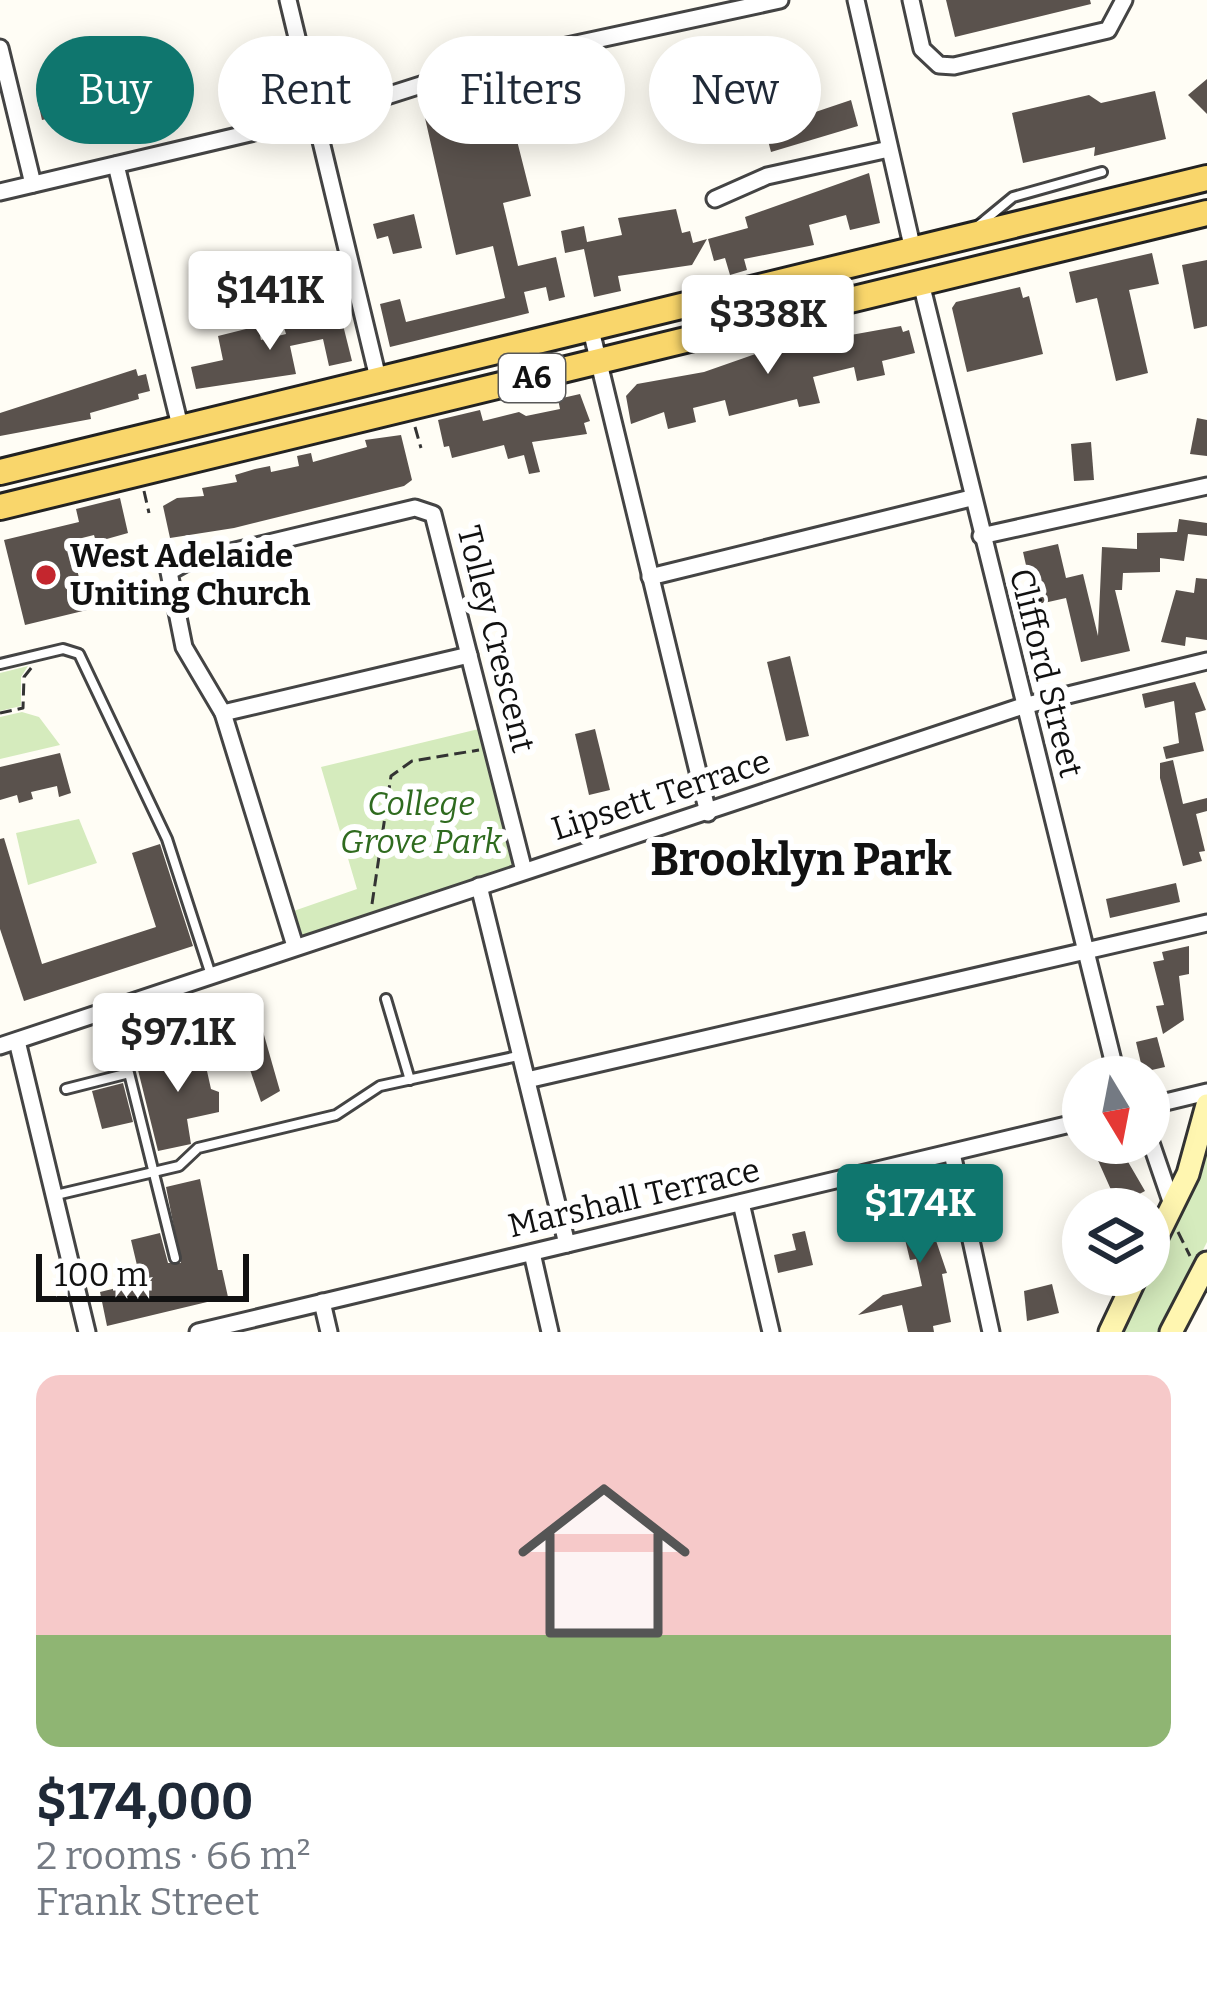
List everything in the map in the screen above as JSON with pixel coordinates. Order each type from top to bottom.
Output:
[{"type":"main road","name":"A6","points":[[0,472],[913,250],[967,236],[1014,212],[1199,179]]},
{"type":"main road","name":"A6","points":[[0,507],[1207,213]]},
{"type":"main road","points":[[270,406],[274,422],[302,433]]},
{"type":"main road","points":[[1171,1211],[1198,1150],[1207,1106]]},
{"type":"main road","points":[[1171,1332],[1204,1272]]},
{"type":"main road","points":[[1109,1332],[1127,1296]]},
{"type":"street","points":[[288,0],[297,36]]},
{"type":"street","points":[[393,94],[493,62],[780,0]]},
{"type":"street","points":[[856,0],[913,250]]},
{"type":"street","points":[[910,0],[922,49],[939,65],[954,66],[1108,30],[1124,0]]},
{"type":"street","points":[[0,48],[33,184]]},
{"type":"street","points":[[0,192],[218,141]]},
{"type":"street","points":[[322,144],[378,378]]},
{"type":"street","points":[[715,200],[767,176],[889,149]]},
{"type":"street","points":[[116,165],[181,430]]},
{"type":"street","name":"Clifford Street","points":[[921,283],[1112,1056]]},
{"type":"street","points":[[590,326],[708,813]]},
{"type":"street","points":[[981,536],[1207,486]]},
{"type":"street","points":[[650,577],[971,498]]},
{"type":"street","name":"Tolley Crescent","points":[[295,946],[224,713],[184,647],[169,572],[185,562],[415,508],[433,514],[524,871]]},
{"type":"street","points":[[224,713],[469,655]]},
{"type":"street","name":"Lipsett Terrace","points":[[8,1044],[1023,706],[1207,661]]},
{"type":"street","points":[[479,886],[567,1244]]},
{"type":"street","points":[[527,1080],[1207,922]]},
{"type":"street","points":[[8,1044],[54,1196],[87,1332]]},
{"type":"street","points":[[1170,1101],[1207,1092]]},
{"type":"street","name":"Marshall Terrace","points":[[198,1332],[1062,1126]]},
{"type":"street","points":[[952,1153],[992,1332]]},
{"type":"street","points":[[1157,1164],[1171,1211]]},
{"type":"street","points":[[741,1203],[771,1332]]},
{"type":"street","points":[[532,1253],[550,1332]]},
{"type":"street","points":[[322,1302],[329,1332]]},
{"type":"lane","points":[[1014,212],[1102,172]]},
{"type":"lane","points":[[0,664],[63,649],[80,654],[167,839],[211,975]]},
{"type":"lane","points":[[386,999],[410,1080]]},
{"type":"lane","points":[[54,1196],[179,1166],[198,1148],[336,1115],[380,1086],[520,1055]]},
{"type":"lane","points":[[66,1089],[129,1073],[175,1258]]},
{"type":"path","points":[[414,421],[421,448]]},
{"type":"path","points":[[0,713],[23,708],[24,677],[33,665]]},
{"type":"path","points":[[376,920],[372,887],[391,776],[412,761],[493,749]]},
{"type":"path","points":[[1171,1211],[1192,1260],[1204,1272]]},
{"type":"green space","points":[[28,666],[21,677],[21,706],[0,711],[0,673]]},
{"type":"green space","points":[[22,712],[39,717],[60,745],[0,759],[0,717]]},
{"type":"green space","name":"College Grove Park","points":[[487,727],[524,871],[295,946],[285,914],[357,889],[321,767]]},
{"type":"green space","points":[[79,819],[97,863],[28,885],[16,833]]},
{"type":"green space","points":[[1207,1146],[1207,1242],[1162,1332],[1120,1332],[1137,1296],[1170,1296],[1170,1225]]},
{"type":"building","points":[[946,0],[1090,0],[1091,4],[955,37]]},
{"type":"building","points":[[1207,79],[1207,114],[1188,95]]},
{"type":"building","points":[[1155,91],[1166,139],[1094,156],[1095,147],[1023,163],[1012,113],[1089,95],[1101,103]]},
{"type":"building","points":[[851,100],[858,126],[821,137],[821,110]]},
{"type":"building","points":[[431,144],[518,144],[531,196],[503,203],[518,266],[556,257],[565,297],[549,301],[546,287],[524,292],[529,313],[390,347],[380,304],[400,299],[406,322],[505,298],[493,246],[456,255]]},
{"type":"building","points":[[769,144],[798,144],[771,152]]},
{"type":"building","points":[[869,173],[880,223],[850,230],[846,215],[809,225],[814,245],[744,259],[747,270],[730,275],[725,258],[714,261],[708,239],[748,228],[745,217]]},
{"type":"building","points":[[676,209],[682,233],[690,231],[693,243],[707,239],[692,265],[618,276],[621,291],[594,297],[584,249],[565,253],[561,231],[584,226],[587,242],[622,235],[618,218]]},
{"type":"building","points":[[414,214],[422,248],[393,254],[388,236],[377,239],[373,224]]},
{"type":"building","points":[[1152,253],[1159,284],[1129,290],[1148,373],[1116,381],[1097,298],[1076,303],[1069,272]]},
{"type":"building","points":[[1207,260],[1207,326],[1194,329],[1182,265]]},
{"type":"building","points":[[1020,287],[1023,298],[1029,296],[1043,354],[967,372],[952,308],[956,302]]},
{"type":"building","points":[[320,316],[322,325],[342,321],[352,361],[329,366],[323,339],[290,346],[296,374],[196,389],[191,367],[223,360],[218,336],[258,326],[261,340],[286,334],[283,324]]},
{"type":"building","points":[[901,326],[903,332],[909,330],[915,353],[882,361],[885,375],[857,381],[854,367],[813,377],[820,403],[799,407],[797,399],[729,416],[725,400],[693,408],[696,422],[668,429],[664,412],[631,424],[626,396],[637,384],[704,372],[767,350]]},
{"type":"building","points":[[136,369],[138,376],[146,374],[150,391],[138,394],[139,399],[90,413],[91,419],[0,436],[0,413]]},
{"type":"building","points":[[580,394],[590,421],[584,423],[587,434],[532,442],[540,472],[529,474],[524,455],[508,459],[504,445],[452,458],[449,446],[444,447],[438,420],[480,410],[483,421],[519,412],[526,416],[560,409],[558,399]]},
{"type":"building","points":[[1197,418],[1207,420],[1207,456],[1190,454]]},
{"type":"building","points":[[401,435],[412,480],[404,486],[234,528],[170,538],[163,506],[177,498],[204,496],[202,488],[237,482],[235,475],[255,469],[270,466],[271,472],[299,466],[297,456],[311,453],[313,462],[367,447],[365,440]]},
{"type":"building","points":[[1091,442],[1094,480],[1074,481],[1071,444]]},
{"type":"building","name":"West Adelaide Uniting Church","points":[[120,498],[128,533],[96,542],[94,535],[70,541],[87,610],[25,625],[4,540],[79,522],[76,509]]},
{"type":"building","points":[[1179,519],[1207,523],[1207,536],[1188,534],[1184,561],[1160,558],[1160,572],[1123,573],[1122,590],[1115,590],[1130,651],[1081,662],[1066,598],[1035,605],[1023,552],[1058,544],[1066,578],[1083,574],[1098,636],[1102,547],[1137,549],[1137,533],[1177,532]]},
{"type":"building","points":[[1196,578],[1207,579],[1207,640],[1186,637],[1185,646],[1161,642],[1176,590],[1194,593]]},
{"type":"building","points":[[790,656],[809,736],[786,741],[767,662]]},
{"type":"building","points":[[1195,682],[1206,710],[1195,713],[1204,751],[1166,759],[1163,747],[1179,743],[1174,701],[1145,708],[1142,694]]},
{"type":"building","points":[[595,729],[610,790],[589,795],[575,734]]},
{"type":"building","points":[[60,753],[71,793],[59,797],[57,786],[31,792],[33,799],[19,803],[17,795],[0,800],[0,767]]},
{"type":"building","points":[[1173,760],[1183,804],[1207,798],[1207,811],[1196,814],[1205,851],[1199,852],[1202,861],[1183,866],[1160,778],[1160,763]]},
{"type":"building","points":[[4,838],[42,964],[156,927],[132,853],[160,844],[193,946],[24,1001],[0,929],[0,839]]},
{"type":"building","points":[[1176,883],[1180,902],[1110,918],[1106,899]]},
{"type":"building","points":[[1189,946],[1189,974],[1179,976],[1184,1020],[1163,1034],[1156,1006],[1164,1005],[1153,962],[1164,960],[1162,952]]},
{"type":"building","points":[[258,1014],[280,1091],[261,1102],[246,1058],[242,1018]]},
{"type":"building","points":[[199,1035],[211,1089],[219,1092],[219,1112],[187,1119],[191,1144],[158,1151],[138,1070],[184,1059],[183,1038]]},
{"type":"building","points":[[1157,1037],[1162,1056],[1139,1056],[1136,1042]]},
{"type":"building","points":[[123,1083],[133,1122],[102,1129],[92,1091]]},
{"type":"building","points":[[1100,1164],[1129,1164],[1143,1188],[1110,1188]]},
{"type":"building","points":[[200,1179],[228,1297],[107,1326],[100,1292],[141,1282],[131,1240],[160,1233],[168,1263],[181,1263],[166,1187]]},
{"type":"building","points":[[930,1186],[938,1205],[933,1206],[935,1218],[929,1220],[947,1273],[942,1274],[951,1322],[933,1326],[934,1332],[908,1332],[902,1305],[858,1315],[883,1295],[922,1286],[916,1259],[910,1260],[894,1194]]},
{"type":"building","points":[[805,1231],[813,1265],[778,1273],[774,1255],[796,1250],[792,1234]]},
{"type":"building","points":[[1052,1284],[1059,1313],[1027,1321],[1024,1291]]},
{"type":"place","name":"West Adelaide Uniting Church","points":[[46,575]]},
{"type":"district","name":"Brooklyn Park","points":[[801,860]]}]
